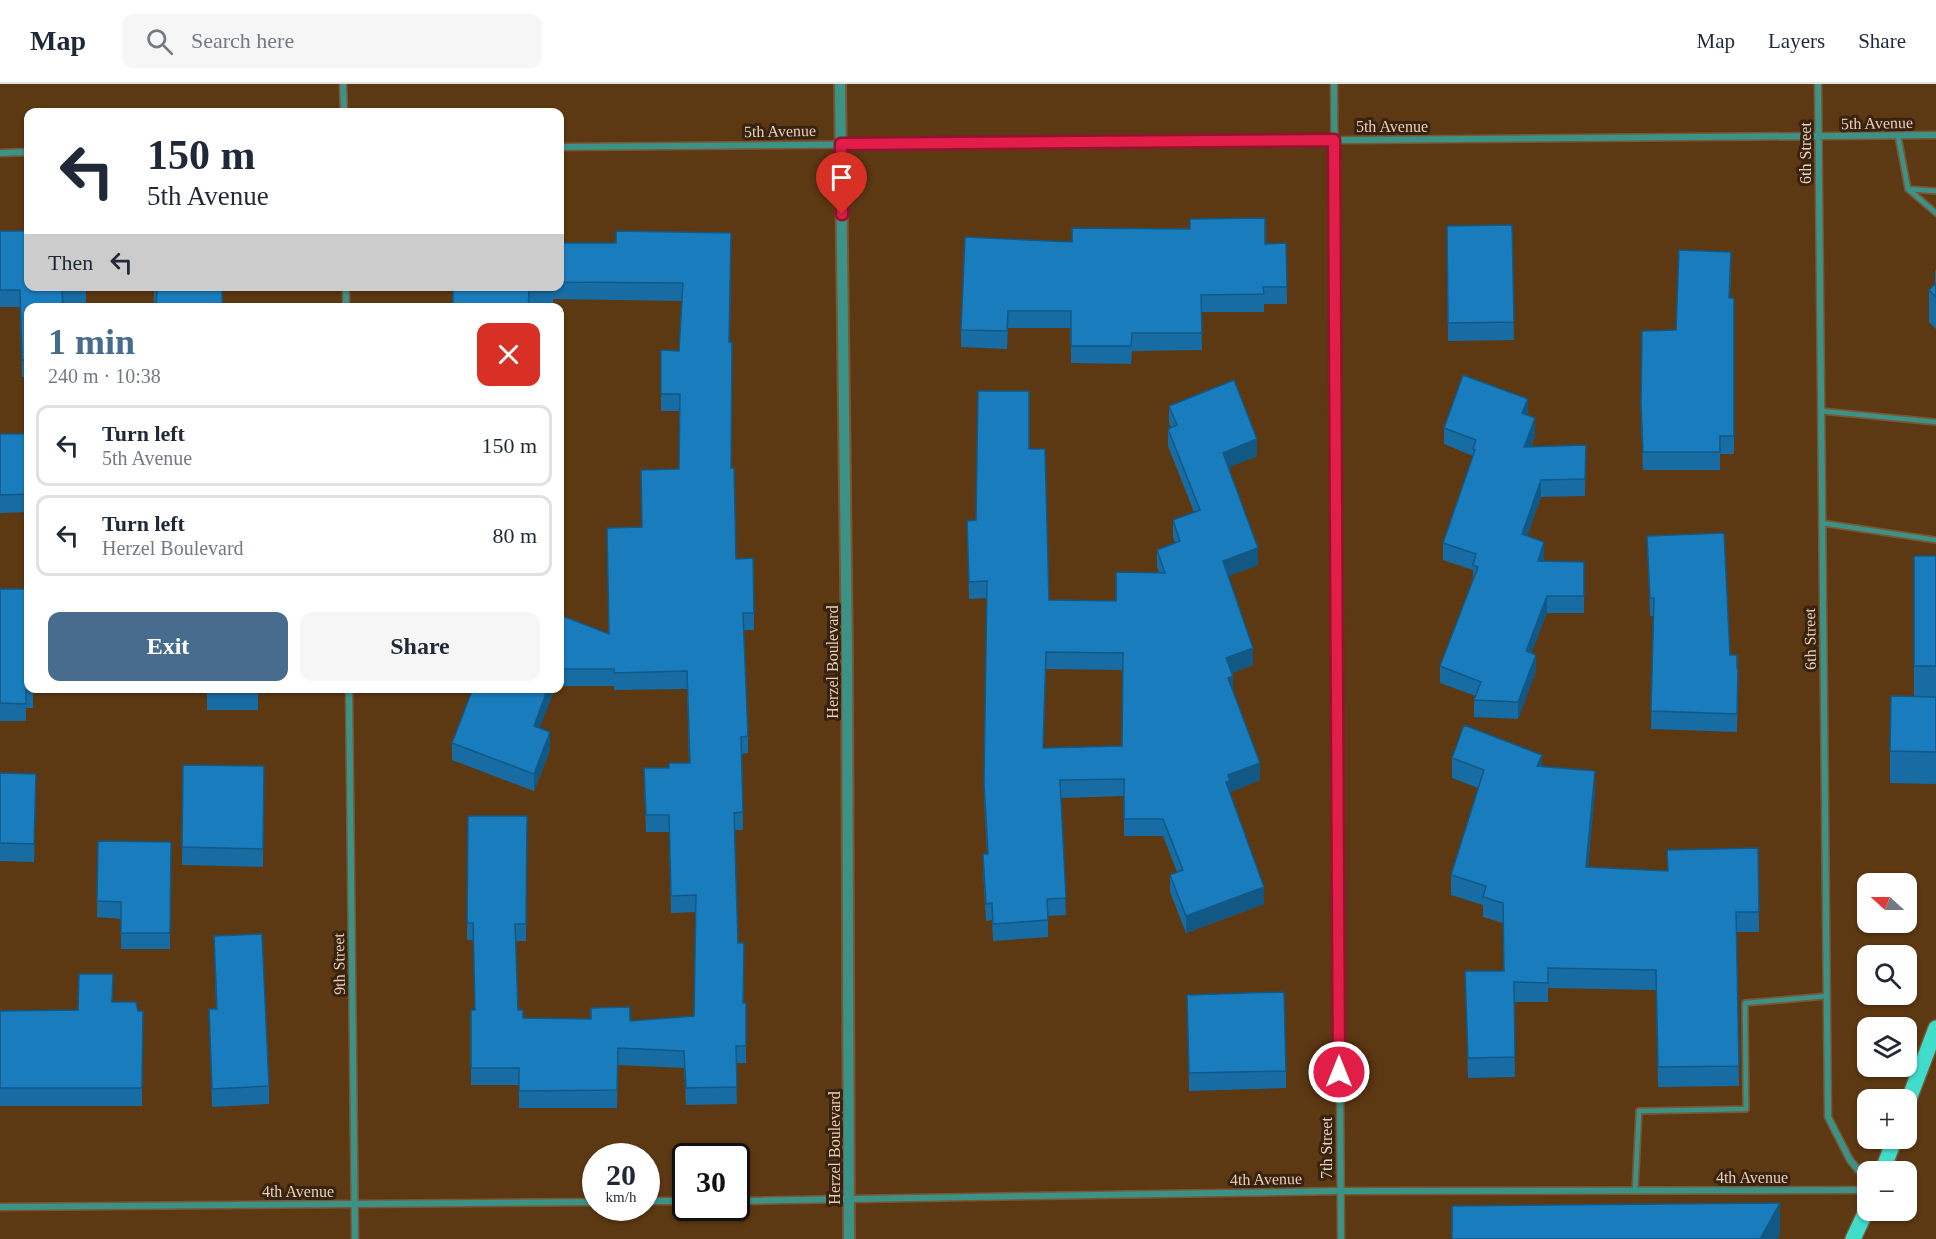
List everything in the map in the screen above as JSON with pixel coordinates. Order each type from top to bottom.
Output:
[{"type":"main road","points":[[1913,1089],[1936,1028]]},
{"type":"main road","points":[[1854,1239],[1862,1221]]},
{"type":"street","points":[[344,84],[344,108]]},
{"type":"street","name":"Herzel Boulevard","points":[[840,84],[848,656],[849,1239]]},
{"type":"street","name":"7th Street","points":[[1334,84],[1341,1239]]},
{"type":"street","name":"6th Street","points":[[1818,84],[1828,1117],[1850,1160],[1857,1169]]},
{"type":"street","name":"5th Avenue","points":[[564,147],[1936,135]]},
{"type":"street","points":[[0,153],[24,152]]},
{"type":"street","name":"9th Street","points":[[350,693],[355,1239]]},
{"type":"street","name":"4th Avenue","points":[[750,1201],[1340,1191],[1857,1190]]},
{"type":"street","name":"4th Avenue","points":[[0,1207],[582,1202]]},
{"type":"lane","points":[[1898,136],[1908,189],[1936,213]]},
{"type":"lane","points":[[1908,189],[1936,191]]},
{"type":"lane","points":[[1821,411],[1936,422]]},
{"type":"lane","points":[[1822,523],[1936,540]]},
{"type":"lane","points":[[1635,1191],[1639,1111],[1746,1109],[1745,1002],[1827,996]]},
{"type":"building","points":[[1265,218],[1265,244],[1286,243],[1287,287],[1263,287],[1264,294],[1201,295],[1202,333],[1132,333],[1131,346],[1071,346],[1071,311],[1008,311],[1007,331],[961,330],[965,237],[1072,242],[1072,228],[1190,229],[1190,219]]},
{"type":"building","points":[[1512,225],[1514,322],[1448,323],[1447,226]]},
{"type":"building","points":[[0,231],[24,231],[24,291],[62,291],[63,303],[24,303],[24,360],[22,360],[20,290],[0,290]]},
{"type":"building","points":[[616,231],[731,233],[729,342],[732,342],[731,468],[734,468],[736,559],[753,558],[754,613],[743,613],[748,736],[741,737],[743,812],[734,813],[738,943],[744,943],[743,1003],[746,1003],[746,1046],[736,1046],[737,1087],[686,1088],[684,1051],[618,1048],[617,1090],[519,1091],[519,1068],[471,1068],[471,1010],[475,1010],[473,923],[467,923],[468,816],[527,816],[526,924],[515,924],[518,1010],[523,1010],[523,1018],[591,1019],[591,1008],[630,1007],[630,1021],[694,1016],[696,895],[671,896],[669,815],[646,815],[644,768],[669,768],[669,763],[690,763],[687,671],[614,673],[614,669],[564,669],[564,617],[609,634],[607,528],[642,527],[641,470],[679,469],[680,394],[661,394],[661,350],[679,351],[683,283],[564,282],[564,243],[616,243]]},
{"type":"building","points":[[1679,250],[1731,252],[1729,298],[1734,298],[1734,436],[1720,436],[1720,452],[1643,452],[1642,331],[1676,330]]},
{"type":"building","points":[[1936,283],[1936,297],[1929,290]]},
{"type":"building","points":[[157,291],[222,291],[222,303],[156,303]]},
{"type":"building","points":[[453,291],[529,291],[528,303],[453,303]]},
{"type":"building","points":[[1463,375],[1528,399],[1522,413],[1535,418],[1524,447],[1586,445],[1585,479],[1541,480],[1522,534],[1544,542],[1538,561],[1584,562],[1584,596],[1547,596],[1526,651],[1536,655],[1518,702],[1474,700],[1481,682],[1440,666],[1478,567],[1473,565],[1476,554],[1443,543],[1475,450],[1473,449],[1476,440],[1444,428]]},
{"type":"building","points":[[1234,380],[1257,439],[1223,453],[1258,548],[1223,561],[1253,648],[1226,658],[1233,676],[1228,678],[1260,763],[1228,775],[1230,781],[1226,782],[1264,887],[1186,916],[1170,875],[1183,870],[1163,819],[1124,819],[1124,779],[1060,780],[1066,898],[1047,899],[1048,920],[993,924],[992,903],[986,904],[983,854],[988,854],[984,783],[987,581],[969,582],[967,521],[976,520],[978,391],[1029,391],[1029,449],[1045,449],[1049,600],[1116,601],[1116,572],[1165,573],[1157,550],[1180,541],[1173,520],[1200,510],[1168,429],[1177,425],[1169,406]],"holes":[[[1046,652],[1123,653],[1122,746],[1043,748]]]},
{"type":"building","points":[[0,434],[24,434],[24,494],[0,495]]},
{"type":"building","points":[[1724,533],[1730,655],[1737,655],[1737,714],[1651,711],[1654,598],[1650,598],[1647,536]]},
{"type":"building","points":[[1914,556],[1936,556],[1936,666],[1914,666]]},
{"type":"building","points":[[0,589],[24,589],[24,693],[26,693],[26,704],[0,703]]},
{"type":"building","points":[[471,693],[546,693],[534,726],[550,732],[534,774],[452,743]]},
{"type":"building","points":[[1891,696],[1936,697],[1936,752],[1890,751]]},
{"type":"building","points":[[1464,725],[1542,755],[1537,766],[1595,771],[1586,867],[1668,871],[1667,850],[1758,848],[1759,912],[1736,912],[1739,1066],[1658,1067],[1656,970],[1548,968],[1548,983],[1514,982],[1515,1057],[1468,1058],[1465,971],[1504,971],[1503,903],[1483,897],[1486,886],[1451,875],[1484,770],[1452,758]]},
{"type":"building","points":[[183,765],[264,766],[263,849],[182,847]]},
{"type":"building","points":[[0,773],[36,774],[34,844],[0,843]]},
{"type":"building","points":[[98,841],[171,842],[170,933],[121,933],[121,902],[97,901]]},
{"type":"building","points":[[262,934],[269,1086],[212,1089],[209,1009],[217,1009],[214,936]]},
{"type":"building","points":[[79,974],[113,974],[112,1002],[136,1002],[138,1011],[143,1011],[142,1088],[0,1088],[0,1011],[78,1010]]},
{"type":"building","points":[[1284,992],[1286,1071],[1189,1073],[1187,995]]},
{"type":"building","points":[[1780,1203],[1760,1239],[1452,1239],[1452,1206]]},
{"type":"route","points":[[842,214],[841,144],[1334,140],[1339,1072]]}]
